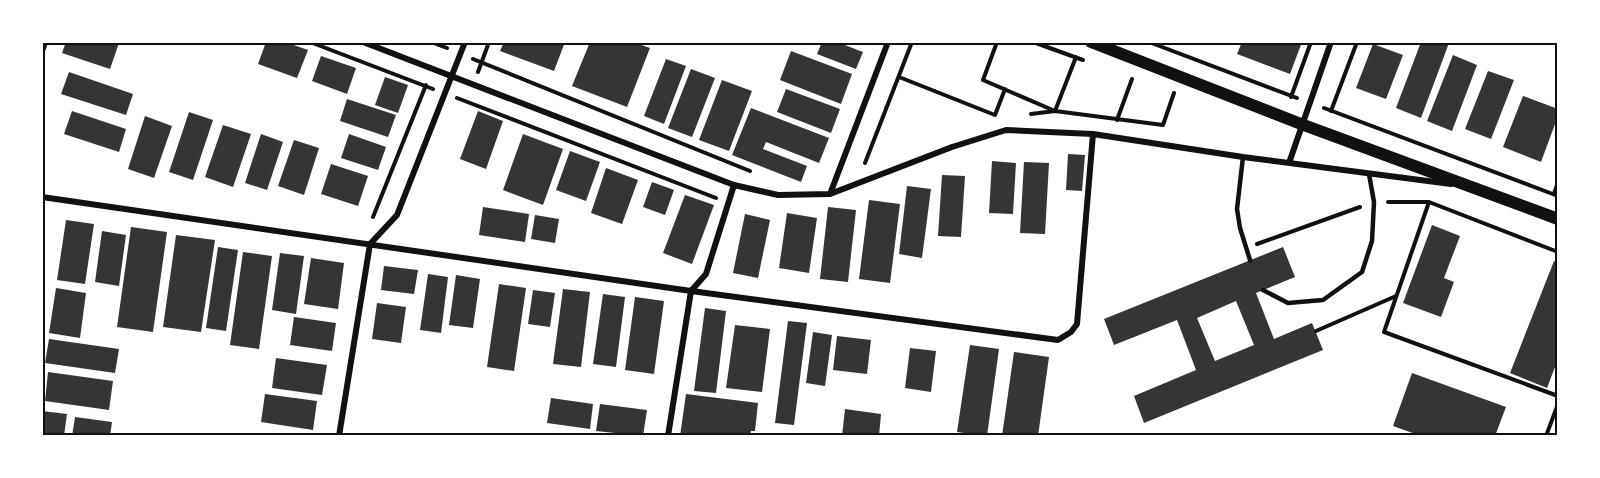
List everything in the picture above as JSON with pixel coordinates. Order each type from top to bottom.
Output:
[{"type":"main road","points":[[1091,42],[1284,118],[1558,219]]},
{"type":"street","points":[[42,51],[45,42]]},
{"type":"street","points":[[363,42],[734,185],[777,195],[830,194],[952,147],[1006,130],[1093,134],[1243,157],[1473,187]]},
{"type":"street","points":[[339,436],[370,244],[398,215],[465,42]]},
{"type":"street","points":[[830,194],[888,42]]},
{"type":"street","points":[[1289,163],[1331,42]]},
{"type":"street","points":[[42,197],[691,291],[1058,340],[1071,332],[1077,324],[1093,134]]},
{"type":"street","points":[[668,436],[691,291],[706,274],[734,185]]},
{"type":"lane","points":[[1243,157],[1237,209],[1250,260]]},
{"type":"lane","points":[[1263,290],[1288,303],[1323,300],[1362,272],[1372,241],[1374,202],[1369,174]]},
{"type":"path","points":[[310,42],[728,203]]},
{"type":"path","points":[[431,42],[441,44],[753,172]]},
{"type":"path","points":[[865,163],[912,42]]},
{"type":"path","points":[[997,42],[983,80],[1055,111],[1076,57]]},
{"type":"path","points":[[1149,42],[1556,195],[1558,182]]},
{"type":"path","points":[[1284,118],[1311,42]]},
{"type":"path","points":[[1331,111],[1357,42]]},
{"type":"path","points":[[372,220],[441,44]]},
{"type":"path","points":[[899,77],[995,116],[1005,89]]},
{"type":"path","points":[[1117,120],[1132,79]]},
{"type":"path","points":[[1163,125],[1174,93]]},
{"type":"path","points":[[1246,248],[1374,202],[1429,202],[1558,252]]},
{"type":"path","points":[[1429,202],[1384,332],[1558,396]]},
{"type":"path","points":[[1316,331],[1396,296]]},
{"type":"path","points":[[1546,436],[1558,404]]},
{"type":"building","points":[[66,42],[119,43],[110,69],[62,53]]},
{"type":"building","points":[[266,42],[285,42],[308,50],[297,78],[258,64]]},
{"type":"building","points":[[504,42],[565,42],[554,71],[500,51]]},
{"type":"building","points":[[590,42],[633,42],[650,48],[627,107],[572,86]]},
{"type":"building","points":[[822,42],[837,42],[863,52],[856,69],[817,54]]},
{"type":"building","points":[[1242,42],[1302,42],[1290,74],[1237,54]]},
{"type":"building","points":[[1421,42],[1449,43],[1421,118],[1396,108]]},
{"type":"building","points":[[1373,44],[1403,55],[1386,99],[1356,88]]},
{"type":"building","points":[[791,51],[852,74],[841,104],[780,80]]},
{"type":"building","points":[[1453,55],[1477,65],[1452,131],[1427,121]]},
{"type":"building","points":[[321,56],[356,68],[347,94],[312,81]]},
{"type":"building","points":[[666,59],[686,66],[664,124],[644,116]]},
{"type":"building","points":[[691,69],[715,78],[692,137],[668,128]]},
{"type":"building","points":[[1488,71],[1514,80],[1491,139],[1465,129]]},
{"type":"building","points":[[69,72],[133,94],[126,115],[61,94]]},
{"type":"building","points":[[385,77],[408,85],[398,113],[375,105]]},
{"type":"building","points":[[722,80],[752,91],[729,151],[699,140]]},
{"type":"building","points":[[786,89],[840,109],[831,133],[777,112]]},
{"type":"building","points":[[1523,96],[1558,109],[1558,116],[1541,162],[1503,147]]},
{"type":"building","points":[[347,99],[396,115],[388,137],[340,121]]},
{"type":"building","points":[[751,108],[829,138],[819,163],[766,142],[763,149],[807,166],[801,182],[732,155]]},
{"type":"building","points":[[72,111],[126,129],[119,152],[64,134]]},
{"type":"building","points":[[478,111],[503,121],[486,169],[460,159]]},
{"type":"building","points":[[189,112],[213,120],[193,180],[169,172]]},
{"type":"building","points":[[145,116],[172,126],[154,178],[128,169]]},
{"type":"building","points":[[223,125],[251,134],[233,187],[205,177]]},
{"type":"building","points":[[261,134],[283,142],[267,190],[245,183]]},
{"type":"building","points":[[349,134],[386,147],[378,170],[341,158]]},
{"type":"building","points":[[523,134],[563,149],[543,205],[503,190]]},
{"type":"building","points":[[294,140],[319,148],[304,195],[278,186]]},
{"type":"building","points":[[570,151],[600,162],[586,201],[556,190]]},
{"type":"building","points":[[1068,154],[1085,155],[1082,191],[1066,190]]},
{"type":"building","points":[[992,161],[1016,163],[1013,214],[989,213]]},
{"type":"building","points":[[1024,162],[1049,163],[1045,234],[1020,233]]},
{"type":"building","points":[[331,164],[368,176],[358,206],[321,194]]},
{"type":"building","points":[[606,168],[638,180],[622,224],[591,213]]},
{"type":"building","points":[[942,175],[965,176],[961,237],[938,236]]},
{"type":"building","points":[[652,182],[674,190],[665,215],[643,207]]},
{"type":"building","points":[[907,186],[931,189],[922,258],[899,254]]},
{"type":"building","points":[[685,195],[714,205],[692,264],[663,253]]},
{"type":"building","points":[[869,200],[900,204],[890,283],[859,279]]},
{"type":"building","points":[[483,207],[529,214],[525,242],[479,235]]},
{"type":"building","points":[[828,207],[856,210],[848,282],[820,279]]},
{"type":"building","points":[[787,213],[817,218],[809,273],[779,268]]},
{"type":"building","points":[[745,214],[770,220],[758,278],[733,273]]},
{"type":"building","points":[[535,215],[559,219],[555,243],[531,239]]},
{"type":"building","points":[[66,220],[94,224],[85,284],[57,280]]},
{"type":"building","points":[[1432,225],[1460,236],[1444,278],[1454,282],[1441,317],[1403,303]]},
{"type":"building","points":[[131,227],[167,232],[153,332],[117,327]]},
{"type":"building","points":[[102,231],[126,235],[119,286],[95,282]]},
{"type":"building","points":[[176,235],[215,240],[201,332],[163,327]]},
{"type":"building","points":[[218,247],[238,250],[226,331],[206,328]]},
{"type":"building","points":[[1283,247],[1295,277],[1256,293],[1274,339],[1312,323],[1323,350],[1144,423],[1134,396],[1196,370],[1177,320],[1114,345],[1104,319]],"holes":[[[1236,301],[1254,345],[1215,361],[1197,318]]]},
{"type":"building","points":[[243,252],[272,256],[259,349],[230,345]]},
{"type":"building","points":[[280,253],[304,256],[296,314],[272,310]]},
{"type":"building","points":[[311,258],[344,263],[338,309],[304,304]]},
{"type":"building","points":[[1554,261],[1558,263],[1558,359],[1547,388],[1510,373]]},
{"type":"building","points":[[384,266],[418,270],[414,294],[381,290]]},
{"type":"building","points":[[428,274],[448,277],[441,333],[420,330]]},
{"type":"building","points":[[456,275],[480,279],[473,328],[449,325]]},
{"type":"building","points":[[499,284],[526,288],[514,371],[487,367]]},
{"type":"building","points":[[56,288],[86,293],[80,338],[49,333]]},
{"type":"building","points":[[563,289],[590,292],[581,367],[553,364]]},
{"type":"building","points":[[533,290],[555,293],[550,327],[528,324]]},
{"type":"building","points":[[603,294],[625,297],[616,367],[593,364]]},
{"type":"building","points":[[635,297],[664,301],[654,374],[625,370]]},
{"type":"building","points":[[377,303],[406,307],[401,343],[372,339]]},
{"type":"building","points":[[705,308],[726,311],[716,393],[694,391]]},
{"type":"building","points":[[294,317],[336,323],[332,351],[290,345]]},
{"type":"building","points":[[788,321],[807,323],[794,425],[775,423]]},
{"type":"building","points":[[735,325],[770,329],[762,392],[726,388]]},
{"type":"building","points":[[813,332],[832,335],[825,386],[806,383]]},
{"type":"building","points":[[837,336],[871,340],[867,374],[833,370]]},
{"type":"building","points":[[49,339],[119,349],[115,373],[45,363]]},
{"type":"building","points":[[970,345],[999,349],[987,436],[957,432]]},
{"type":"building","points":[[910,348],[936,351],[931,392],[905,388]]},
{"type":"building","points":[[1014,352],[1049,357],[1038,436],[1002,436]]},
{"type":"building","points":[[276,358],[327,365],[322,395],[272,388]]},
{"type":"building","points":[[48,372],[113,381],[109,410],[45,401]]},
{"type":"building","points":[[1412,373],[1506,407],[1495,436],[1421,436],[1393,426]]},
{"type":"building","points":[[265,394],[317,401],[313,430],[261,422]]},
{"type":"building","points":[[686,394],[758,403],[755,431],[751,431],[750,436],[680,436]]},
{"type":"building","points":[[551,398],[593,404],[590,429],[547,423]]},
{"type":"building","points":[[600,404],[647,410],[643,436],[596,431]]},
{"type":"building","points":[[845,409],[881,414],[879,436],[842,436]]},
{"type":"building","points":[[42,411],[67,414],[64,436],[42,436]]},
{"type":"building","points":[[75,417],[112,422],[110,436],[72,436]]}]
